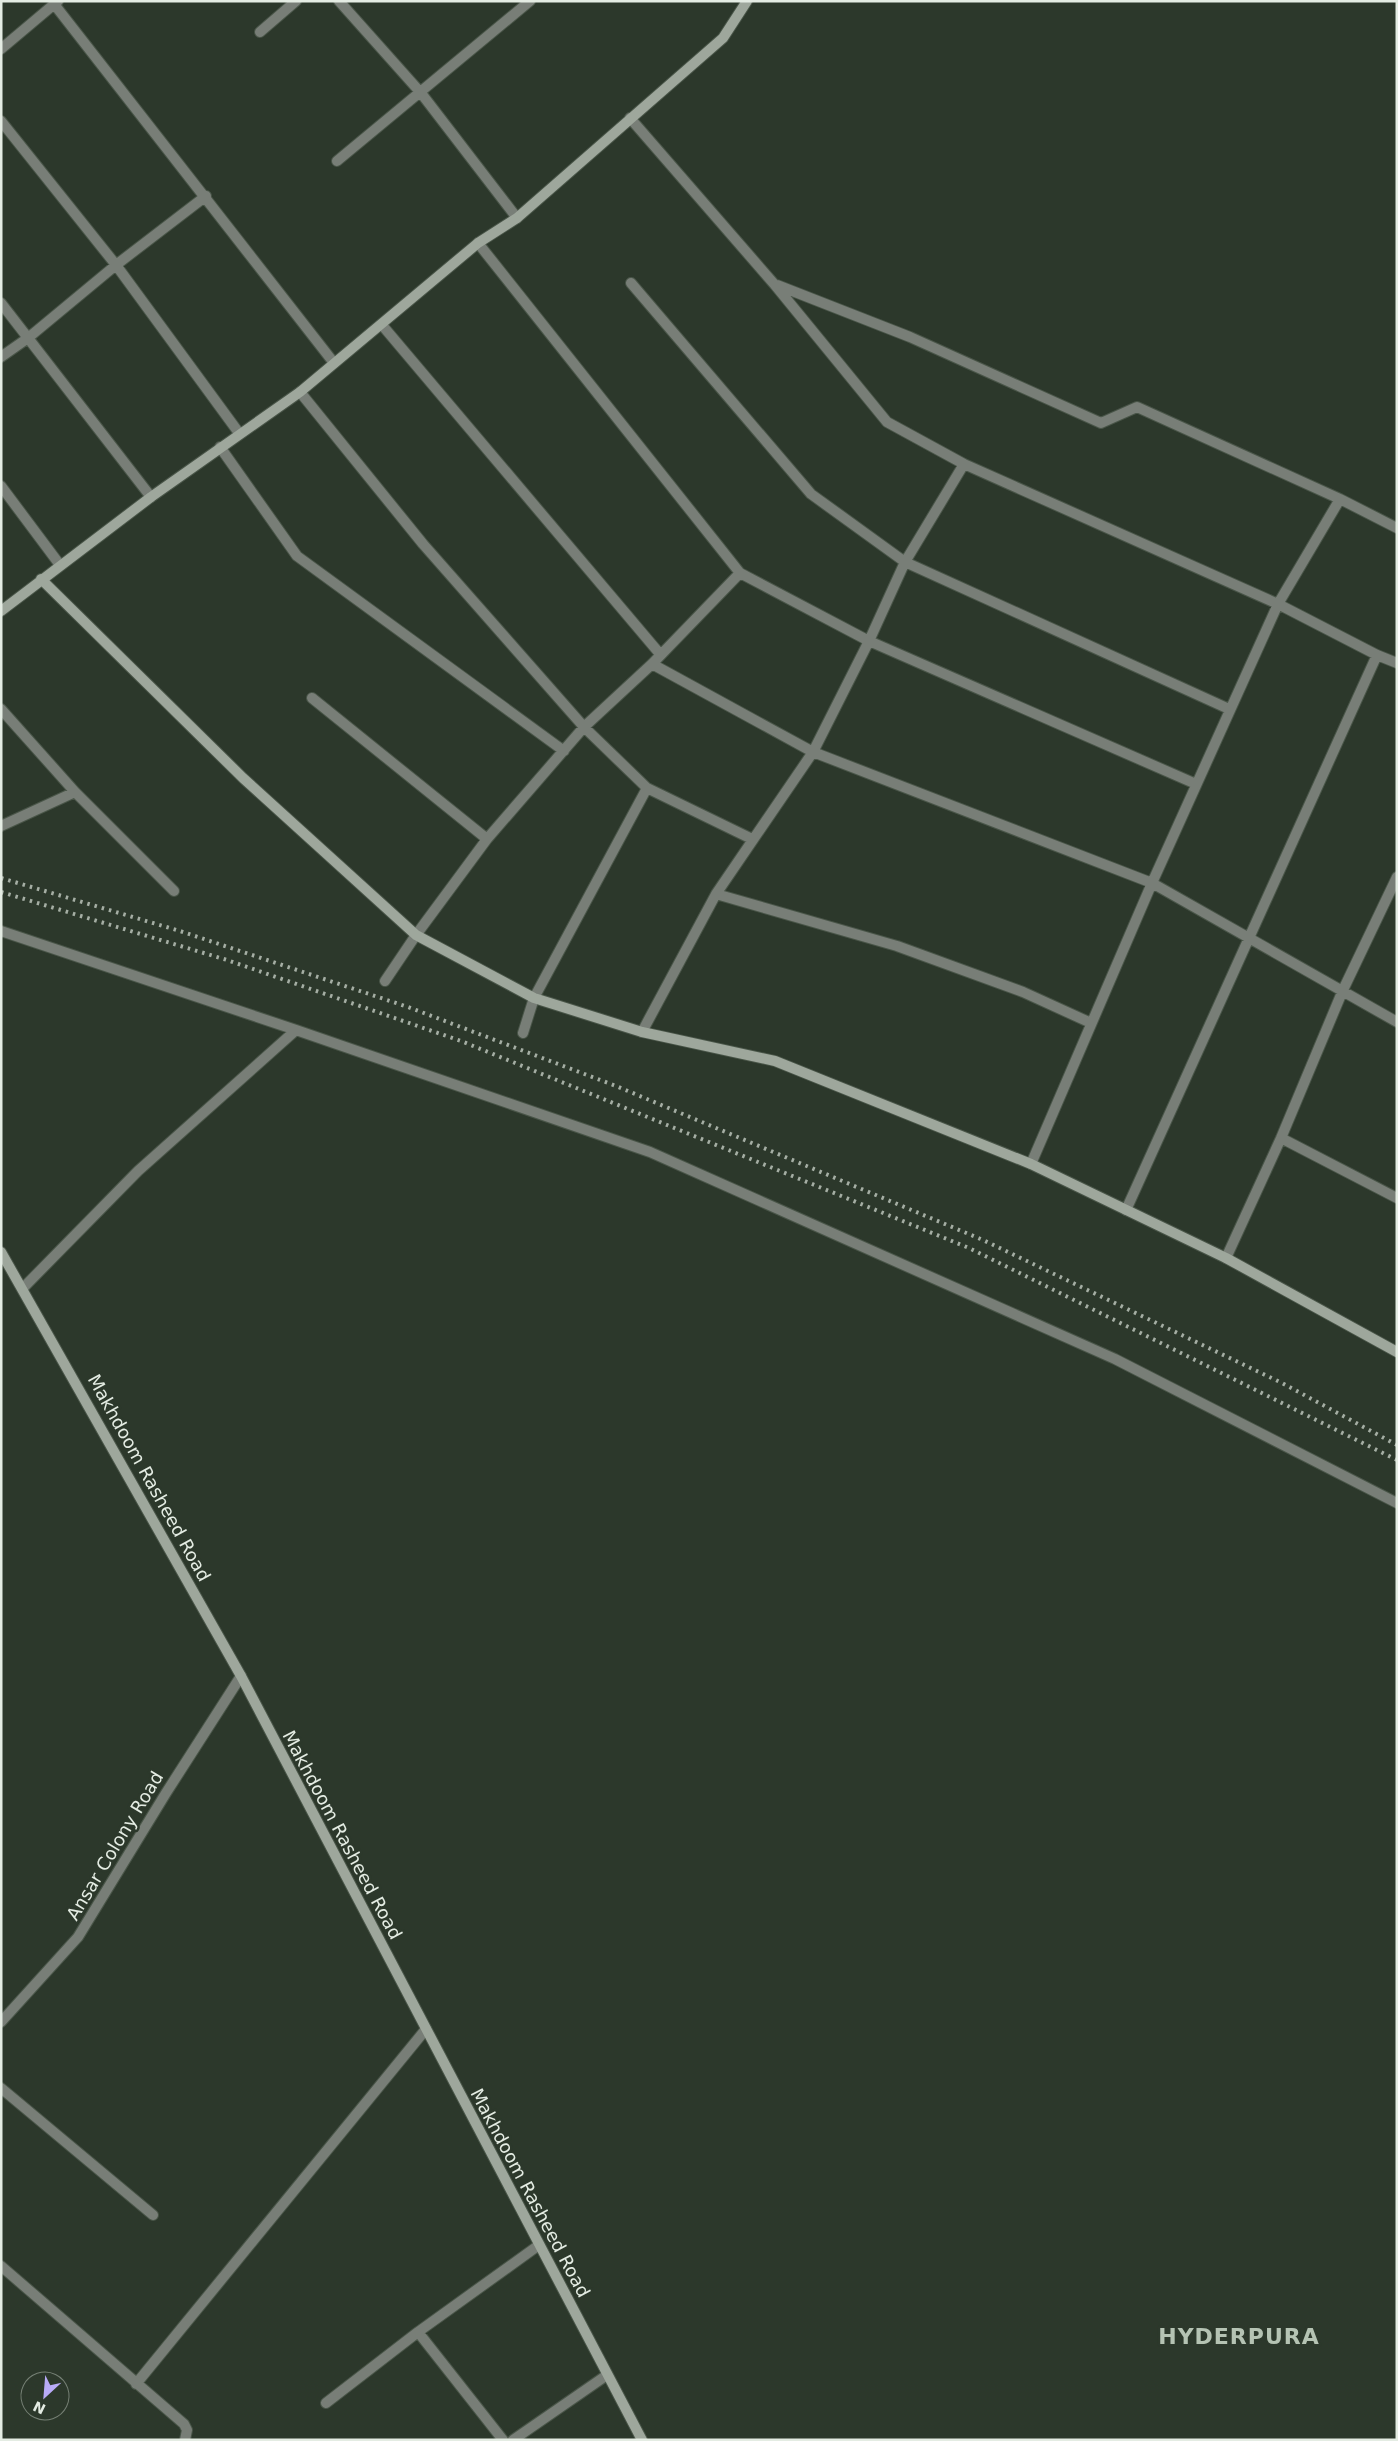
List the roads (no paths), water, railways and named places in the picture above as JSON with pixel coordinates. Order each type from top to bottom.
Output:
[{"type":"street","points":[[260,32],[296,1]]},
{"type":"street","points":[[339,1],[421,93],[517,218]]},
{"type":"street","points":[[337,162],[530,1]]},
{"type":"street","points":[[1,611],[151,497],[239,433],[300,392],[478,243],[517,218],[723,38],[747,1]]},
{"type":"street","points":[[1,48],[56,3],[334,363]]},
{"type":"street","points":[[630,118],[775,284],[886,422],[964,464],[1278,604],[1377,655],[1397,663]]},
{"type":"street","points":[[1,121],[116,265],[239,433]]},
{"type":"street","points":[[1,357],[28,338],[116,265],[206,196]]},
{"type":"street","points":[[478,243],[740,573],[869,641],[1196,784]]},
{"type":"street","points":[[631,283],[811,494],[905,562],[1229,710]]},
{"type":"street","points":[[775,284],[910,337],[1101,423],[1137,406],[1340,499],[1397,528]]},
{"type":"street","points":[[1,303],[151,497]]},
{"type":"street","points":[[382,325],[660,654]]},
{"type":"street","points":[[300,392],[423,544],[584,728],[646,788],[752,839]]},
{"type":"street","points":[[220,447],[297,556],[564,751]]},
{"type":"street","points":[[642,1032],[716,894],[813,752],[869,641],[905,562],[964,464]]},
{"type":"street","points":[[1,486],[60,565]]},
{"type":"street","points":[[1032,1164],[1152,884],[1278,604],[1340,499]]},
{"type":"street","points":[[385,982],[416,935],[487,839],[584,728],[652,664],[740,573]]},
{"type":"street","points":[[41,579],[243,778],[416,935],[534,998],[642,1032],[775,1062],[1032,1164],[1226,1258],[1397,1352]]},
{"type":"street","points":[[1126,1210],[1377,655]]},
{"type":"street","points":[[652,664],[813,752],[1152,884],[1397,1022]]},
{"type":"street","points":[[312,698],[487,839]]},
{"type":"street","points":[[1,708],[75,792],[174,891]]},
{"type":"street","points":[[523,1033],[534,998],[646,788]]},
{"type":"street","points":[[1,826],[75,792]]},
{"type":"street","points":[[1226,1258],[1281,1138],[1342,990],[1397,877]]},
{"type":"street","points":[[716,894],[897,946],[1023,992],[1091,1023]]},
{"type":"street","points":[[1,931],[650,1152],[1115,1358],[1397,1503]]},
{"type":"street","points":[[23,1288],[138,1171],[296,1030]]},
{"type":"street","points":[[1281,1138],[1397,1198]]},
{"type":"street","name":"Makhdoom Rasheed Road","points":[[1,1252],[241,1676],[642,2440]]},
{"type":"street","name":"Ansar Colony Road","points":[[1,2022],[78,1937],[166,1793],[241,1676]]},
{"type":"street","points":[[136,2384],[426,2029]]},
{"type":"street","points":[[1,2088],[153,2215]]},
{"type":"street","points":[[326,2403],[418,2332],[538,2245]]},
{"type":"street","points":[[1,2266],[184,2424],[187,2430],[185,2440]]},
{"type":"street","points":[[418,2332],[503,2440]]},
{"type":"street","points":[[514,2440],[607,2375]]},
{"type":"railway","points":[[1,878],[180,931],[408,1007],[616,1086],[983,1240],[1282,1383],[1397,1445]]},
{"type":"railway","points":[[1,892],[227,960],[461,1041],[969,1248],[1397,1460]]},
{"type":"district","name":"HYDERPURA","points":[[1239,2336]]}]
